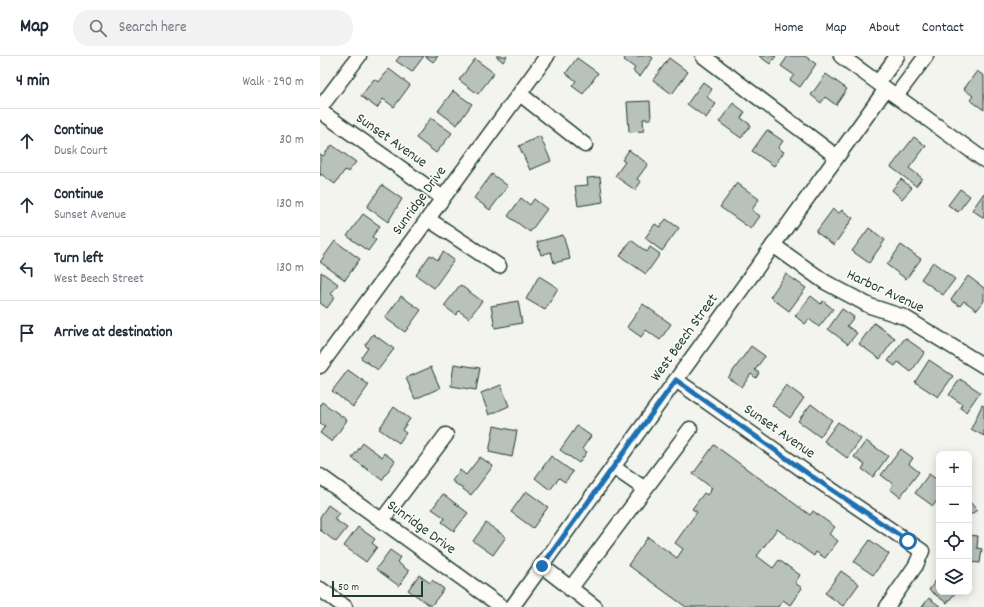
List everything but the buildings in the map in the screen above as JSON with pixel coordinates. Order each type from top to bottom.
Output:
[{"type":"street","points":[[320,108],[359,56]]},
{"type":"street","name":"Sunridge Drive","points":[[320,366],[547,56]]},
{"type":"street","points":[[704,56],[837,156]]},
{"type":"street","points":[[841,56],[984,160]]},
{"type":"street","name":"West Beech Street","points":[[887,89],[897,56]]},
{"type":"street","name":"West Beech Street","points":[[512,607],[837,156],[887,89],[926,56]]},
{"type":"street","points":[[520,94],[585,146]]},
{"type":"street","name":"Sunset Avenue","points":[[320,111],[443,198]]},
{"type":"street","points":[[428,219],[499,266]]},
{"type":"street","name":"Harbor Avenue","points":[[773,245],[825,282],[870,306],[904,317],[984,366]]},
{"type":"street","name":"Sunset Avenue","points":[[676,380],[922,552],[916,565],[887,607]]},
{"type":"street","points":[[570,589],[690,429]]},
{"type":"street","points":[[382,520],[446,435]]},
{"type":"street","points":[[613,467],[645,489]]},
{"type":"street","name":"Sunridge Drive","points":[[320,476],[502,607]]},
{"type":"street","points":[[542,566],[595,607]]},
{"type":"street","points":[[320,589],[345,607]]},
{"type":"route","points":[[542,566],[676,380],[810,475],[908,541]]}]
